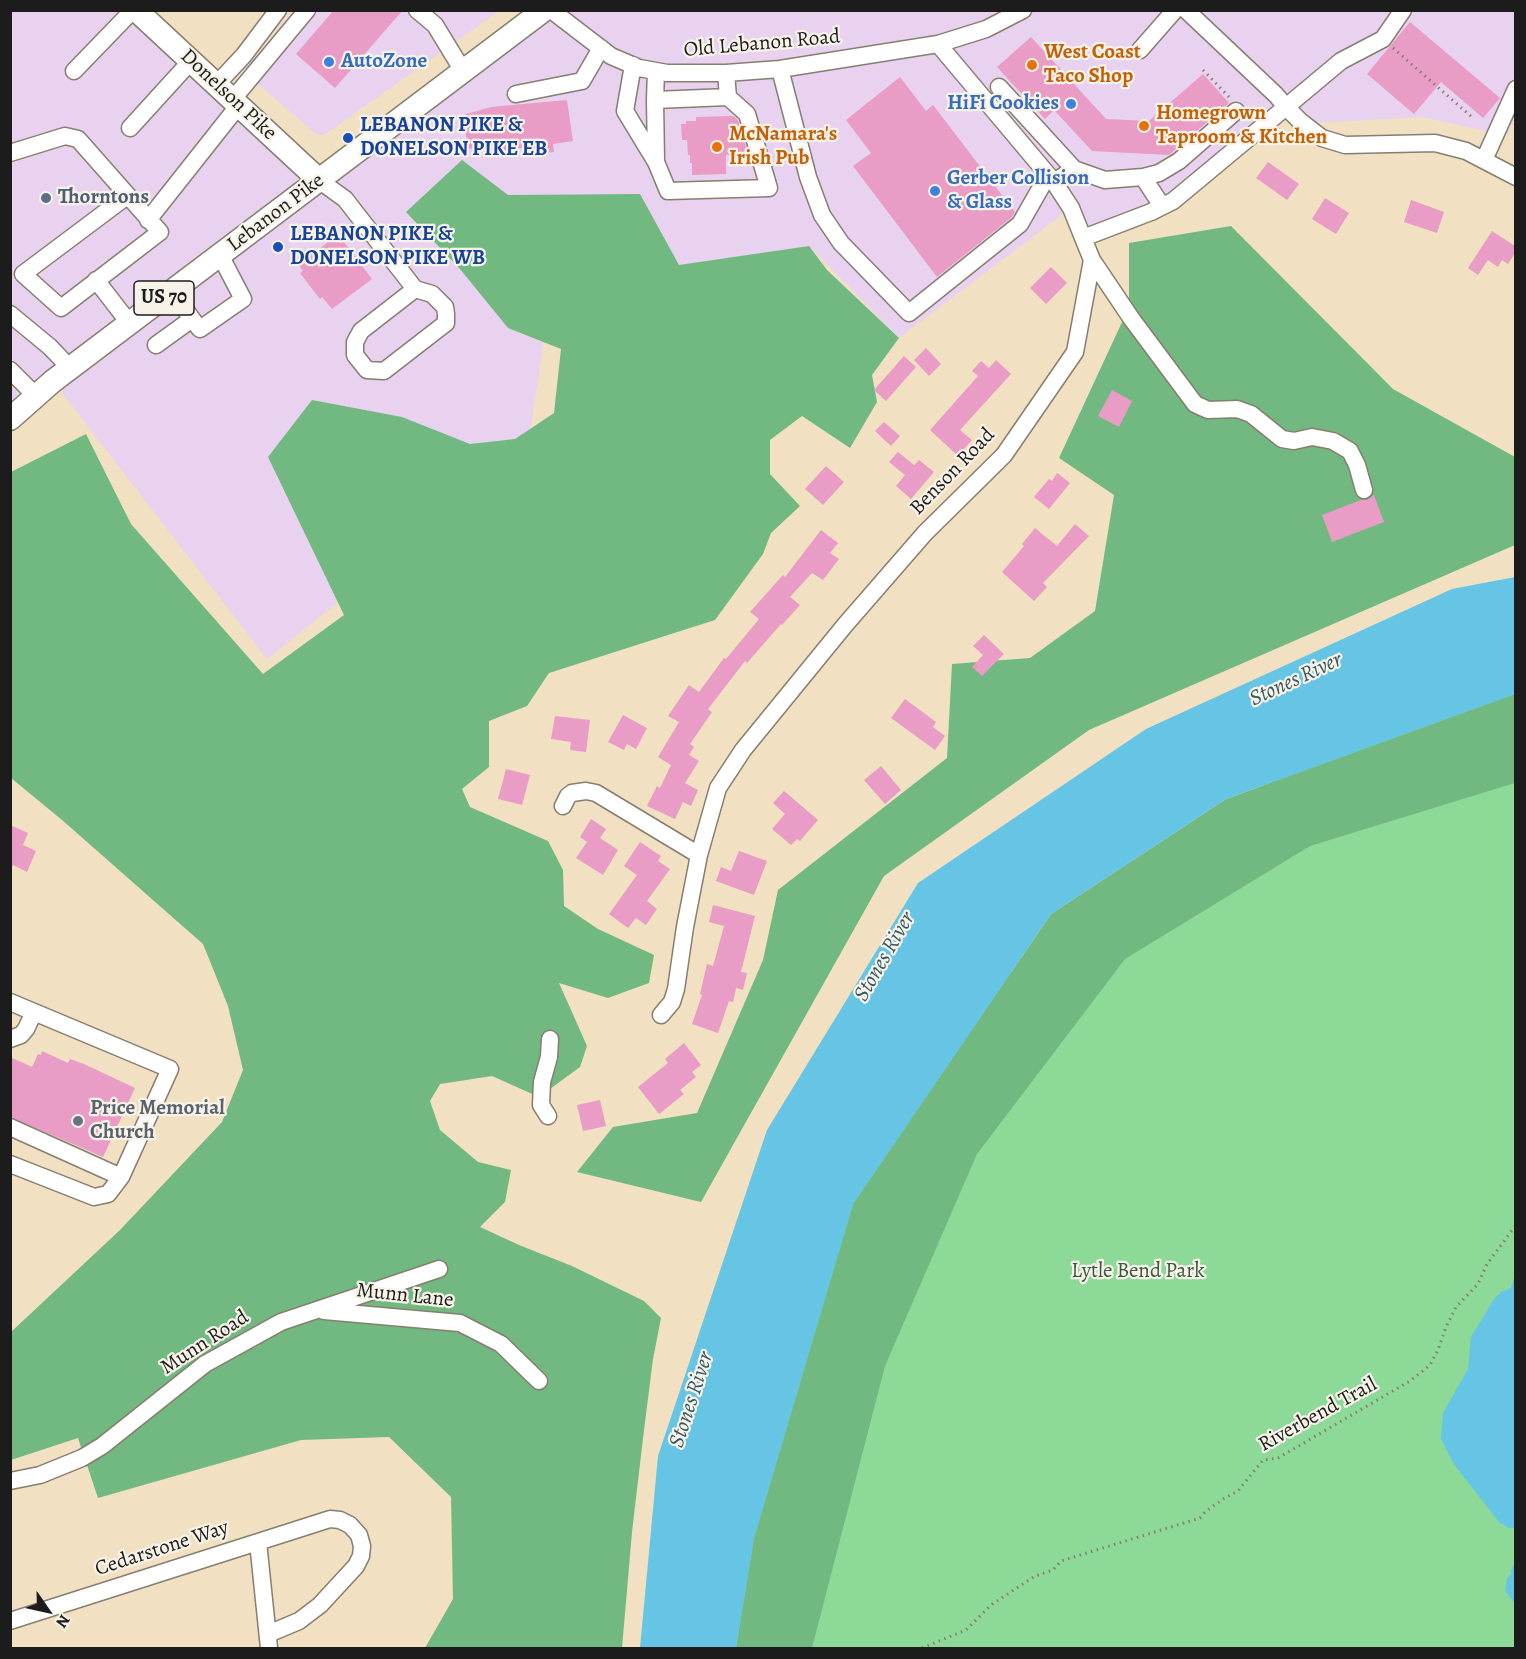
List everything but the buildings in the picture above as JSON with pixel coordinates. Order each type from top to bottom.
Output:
[{"type":"main road","name":"Donelson Pike","points":[[134,10],[320,181]]},
{"type":"main road","name":"Lebanon Pike","points":[[10,419],[70,368],[544,10]]},
{"type":"street","points":[[74,71],[134,10]]},
{"type":"street","points":[[229,96],[244,55],[278,10]]},
{"type":"street","points":[[148,220],[229,96],[307,10]]},
{"type":"street","points":[[417,10],[435,25],[463,71]]},
{"type":"street","name":"Old Lebanon Road","points":[[551,10],[611,56],[633,65],[667,73],[726,73],[780,69],[939,44],[986,29],[1023,10]]},
{"type":"street","points":[[1140,50],[1175,10]]},
{"type":"street","points":[[1186,10],[1276,95],[1300,121],[1322,138],[1345,145],[1435,143],[1467,151],[1515,177]]},
{"type":"street","points":[[1083,238],[1173,201],[1341,61],[1383,39],[1403,10]]},
{"type":"street","points":[[939,44],[1051,179],[1071,208],[1092,260],[1131,318],[1195,404],[1208,410],[1237,409],[1251,414],[1282,439],[1294,441],[1312,437],[1333,441],[1350,451],[1357,465],[1364,490]]},
{"type":"street","points":[[516,94],[582,81],[602,48]]},
{"type":"street","points":[[130,128],[191,61]]},
{"type":"street","points":[[633,65],[625,111],[656,162],[668,191],[769,188],[747,114],[728,97],[726,73]]},
{"type":"street","points":[[780,69],[808,177],[822,215],[841,243],[909,313],[1020,224],[1051,179],[1074,169]]},
{"type":"street","points":[[656,71],[656,162]]},
{"type":"street","points":[[999,87],[1074,169],[1105,180],[1143,177],[1159,173],[1179,161],[1233,105]]},
{"type":"street","points":[[1484,160],[1515,89]]},
{"type":"street","points":[[655,100],[728,97]]},
{"type":"street","points":[[10,153],[65,136],[78,139],[160,232],[61,308],[23,274],[127,196]]},
{"type":"street","points":[[1143,177],[1162,206]]},
{"type":"street","points":[[320,181],[345,198],[415,289],[432,294],[445,307],[446,323],[384,371],[367,370],[355,355],[355,342],[361,331],[415,289]]},
{"type":"street","points":[[172,291],[200,329],[243,299],[220,255]]},
{"type":"street","name":"Benson Road","points":[[661,1015],[672,1002],[676,989],[699,855],[718,788],[743,750],[845,625],[925,533],[1004,455],[1075,352],[1092,260]]},
{"type":"street","points":[[96,280],[130,324]]},
{"type":"street","points":[[10,314],[50,347],[70,368]]},
{"type":"street","points":[[156,345],[192,320]]},
{"type":"street","points":[[10,370],[36,396]]},
{"type":"street","points":[[563,806],[572,793],[586,791],[596,793],[699,855]]},
{"type":"street","points":[[10,1002],[170,1069],[121,1177],[108,1194],[94,1197],[10,1164]]},
{"type":"street","points":[[10,1039],[21,1035],[34,1012]]},
{"type":"street","points":[[548,1116],[541,1105],[542,1082],[549,1057],[550,1039]]},
{"type":"street","points":[[10,1127],[121,1177]]},
{"type":"street","name":"Munn Road","points":[[10,1481],[40,1475],[82,1458],[102,1446],[205,1364],[281,1322],[439,1269]]},
{"type":"street","name":"Munn Lane","points":[[320,1310],[460,1323],[501,1344],[539,1381]]},
{"type":"street","name":"Cedarstone Way","points":[[10,1621],[330,1519],[340,1520],[350,1525],[357,1533],[362,1546],[361,1556],[356,1566],[320,1605],[269,1642],[258,1542]]},
{"type":"path","points":[[1387,43],[1473,118]]},
{"type":"path","points":[[1203,70],[1233,105]]},
{"type":"path","name":"Riverbend Trail","points":[[922,1648],[966,1630],[991,1605],[1035,1576],[1053,1570],[1061,1561],[1200,1518],[1238,1491],[1263,1460],[1278,1458],[1410,1381],[1430,1365],[1456,1307],[1478,1284],[1487,1264],[1515,1225]]},
{"type":"shaded area","points":[[11,11],[136,11],[320,180],[544,11],[1515,11],[1515,117],[1507,136],[1423,117],[1313,123],[1286,107],[1173,201],[1083,238],[1071,208],[899,338],[809,246],[679,266],[553,280],[527,452],[267,659],[53,381],[11,419]]},
{"type":"shaded area","points":[[293,11],[499,11],[324,135],[317,135],[243,71]]},
{"type":"green space","points":[[462,160],[508,195],[640,194],[679,265],[809,246],[827,270],[899,338],[872,375],[877,402],[850,448],[802,416],[770,440],[770,474],[800,506],[771,533],[763,554],[715,620],[549,673],[527,706],[489,721],[489,767],[462,789],[470,807],[548,841],[563,870],[564,906],[598,929],[654,955],[649,983],[608,998],[559,983],[587,1046],[580,1067],[539,1097],[492,1076],[440,1084],[430,1101],[440,1130],[478,1162],[511,1170],[505,1202],[480,1227],[572,1266],[644,1301],[661,1318],[644,1430],[622,1648],[425,1648],[453,1599],[451,1497],[389,1437],[301,1440],[98,1498],[78,1438],[11,1460],[11,1332],[120,1230],[222,1122],[243,1070],[228,1006],[203,944],[11,778],[11,472],[86,434],[131,524],[263,674],[344,615],[268,457],[312,400],[402,417],[470,444],[515,439],[554,413],[561,349],[508,328],[460,269],[406,212]]},
{"type":"green space","points":[[1231,226],[1393,389],[1515,457],[1515,545],[1089,730],[884,876],[701,1202],[577,1172],[613,1127],[697,1113],[763,960],[778,890],[947,758],[952,664],[1030,658],[1095,611],[1114,495],[1059,458],[1129,307],[1129,243]]},
{"type":"green space","name":"Lytle Bend Park","points":[[1515,603],[1515,1648],[648,1648],[774,1146]]},
{"type":"green space","points":[[1515,694],[1515,783],[1310,846],[1125,959],[977,1154],[885,1366],[812,1648],[736,1648],[754,1538],[853,1204],[1051,914],[1226,799]]},
{"type":"water","name":"Stones River","points":[[1515,577],[1515,694],[1226,799],[1051,914],[853,1204],[754,1538],[736,1648],[640,1648],[658,1456],[767,1130],[918,883],[1146,729],[1452,589]]},
{"type":"water","points":[[1515,1273],[1515,1528],[1509,1528],[1499,1522],[1453,1463],[1441,1439],[1443,1413],[1468,1369],[1471,1337],[1494,1299],[1501,1292],[1511,1288]]},
{"type":"water","points":[[1515,1562],[1515,1604],[1505,1590],[1507,1579]]},
{"type":"place","name":"AutoZone","points":[[329,62]]},
{"type":"place","name":"West Coast Taco Shop","points":[[1032,65]]},
{"type":"place","name":"HiFi Cookies","points":[[1071,104]]},
{"type":"place","name":"Homegrown Taproom & Kitchen","points":[[1144,126]]},
{"type":"place","name":"LEBANON PIKE & DONELSON PIKE EB","points":[[348,138]]},
{"type":"place","name":"McNamara's Irish Pub","points":[[717,147]]},
{"type":"place","name":"Gerber Collision & Glass","points":[[935,191]]},
{"type":"place","name":"Thorntons","points":[[46,198]]},
{"type":"place","name":"LEBANON PIKE & DONELSON PIKE WB","points":[[278,247]]},
{"type":"place","name":"Price Memorial Church","points":[[78,1121]]}]
